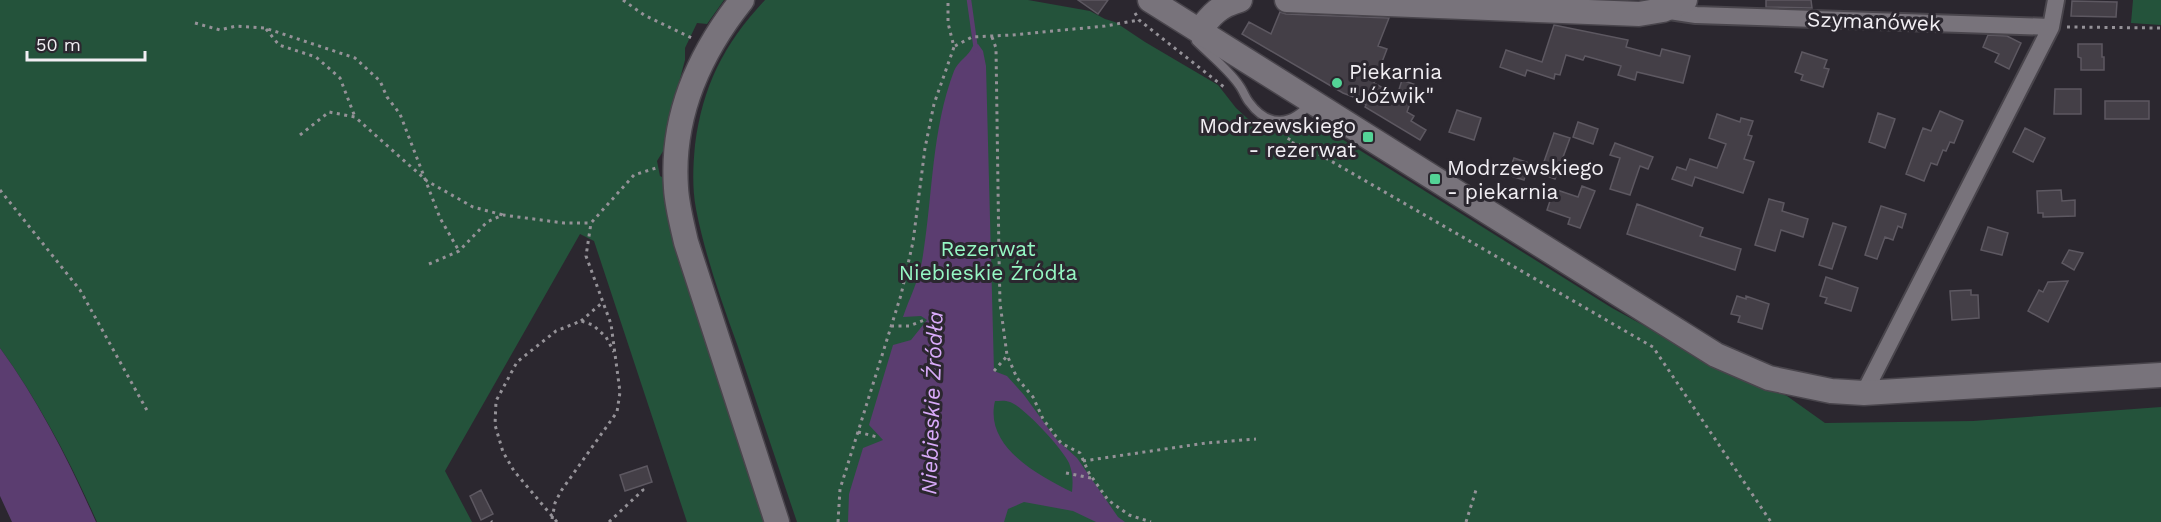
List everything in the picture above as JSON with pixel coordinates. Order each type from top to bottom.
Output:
[{"type":"street","points":[[742,0],[699,65],[686,102],[680,124],[676,166],[678,208],[686,242],[777,522]]},
{"type":"street","points":[[1150,0],[1207,15],[1311,101],[1716,355],[1769,378],[1831,391],[1864,393],[2161,375]]},
{"type":"street","points":[[1207,15],[1225,4],[1240,0]]},
{"type":"street","name":"Szymanówek","points":[[1287,0],[1606,7],[1639,14],[1663,10],[1696,15],[2050,27]]},
{"type":"street","points":[[1663,10],[1685,0]]},
{"type":"street","points":[[1864,393],[2050,27],[2056,0]]},
{"type":"lane","points":[[1207,15],[1196,41],[1239,85],[1249,102],[1264,117],[1282,121],[1289,119],[1304,110],[1311,101]]},
{"type":"path","points":[[622,0],[644,15],[709,47]]},
{"type":"path","points":[[838,522],[840,489],[901,295],[913,242],[925,148],[934,104],[954,47],[948,23],[948,0]]},
{"type":"path","points":[[954,47],[967,38],[977,36],[1105,26],[1139,21],[1226,88]]},
{"type":"path","points":[[195,23],[220,30],[236,26],[265,28],[354,58],[380,81],[387,97],[400,114],[440,218],[459,250]]},
{"type":"path","points":[[2050,27],[2161,28]]},
{"type":"path","points":[[265,28],[279,45],[316,57],[340,78],[355,117],[427,181],[473,207],[503,216],[564,223],[591,223]]},
{"type":"path","points":[[992,36],[996,48],[1000,303],[1008,356],[1017,378],[1033,397],[1043,419],[1061,443],[1080,453],[1108,500],[1129,515],[1152,522]]},
{"type":"path","points":[[300,135],[329,112],[355,117]]},
{"type":"path","points":[[1286,132],[1293,131],[1288,141],[1312,150],[1653,347],[1771,522]]},
{"type":"path","points":[[552,519],[561,491],[617,412],[620,392],[611,324],[586,256],[591,223],[634,175],[660,167],[676,166]]},
{"type":"path","points":[[0,190],[80,290],[149,414]]},
{"type":"path","points":[[429,264],[459,250],[487,222],[503,216]]},
{"type":"path","points":[[557,522],[552,519],[514,471],[503,452],[495,425],[496,401],[517,362],[556,330],[581,321],[603,302]]},
{"type":"path","points":[[891,326],[909,326],[927,320]]},
{"type":"path","points":[[581,321],[593,325],[606,337],[615,353]]},
{"type":"path","points":[[994,371],[1008,356]]},
{"type":"path","points":[[858,432],[877,437]]},
{"type":"path","points":[[1083,460],[1206,443],[1256,439]]},
{"type":"path","points":[[1066,473],[1093,478]]},
{"type":"path","points":[[609,522],[643,490],[641,486]]},
{"type":"path","points":[[1466,522],[1476,490]]},
{"type":"green space","points":[[0,0],[724,0],[707,24],[697,23],[685,48],[685,60],[669,120],[665,148],[657,161],[660,176],[666,179],[766,522],[687,522],[594,241],[580,234],[445,471],[472,522],[97,522],[53,432],[28,389],[0,348]]},
{"type":"green space","name":"Rezerwat Niebieskie Źródła","points":[[765,0],[1028,0],[1090,11],[1115,22],[1218,85],[1236,108],[1259,129],[1285,130],[1313,121],[1612,308],[1725,370],[1787,396],[1825,423],[1973,421],[2161,407],[2161,522],[797,522],[714,277],[704,243],[694,193],[695,145],[710,84],[727,49]]},
{"type":"green space","points":[[2133,0],[2161,0],[2161,25],[2131,23]]},
{"type":"water","points":[[978,44],[983,51],[986,66],[994,371],[1007,376],[1024,395],[1056,439],[1077,458],[1118,517],[1125,522],[1096,522],[1073,511],[1024,502],[1008,509],[1004,522],[848,522],[849,494],[863,448],[883,440],[869,425],[893,345],[911,340],[927,320],[921,316],[903,317],[921,268],[937,141],[946,94],[956,67],[973,46]],"holes":[[[995,401],[1008,401],[1016,405],[1033,419],[1059,448],[1069,463],[1072,492],[1029,468],[1005,445],[997,432],[994,417]]]},
{"type":"water","points":[[0,348],[28,389],[52,432],[96,522],[12,522],[0,496]]},
{"type":"building","points":[[1078,0],[1108,0],[1098,14]]},
{"type":"building","points":[[1766,0],[1811,0],[1812,8],[1766,7]]},
{"type":"building","points":[[2072,1],[2117,2],[2116,17],[2071,16]]},
{"type":"building","points":[[1280,12],[1389,18],[1378,46],[1387,49],[1374,83],[1397,96],[1402,80],[1416,85],[1407,112],[1414,116],[1411,121],[1426,130],[1420,140],[1365,107],[1364,101],[1343,93],[1242,34],[1249,22],[1271,34]]},
{"type":"building","points":[[1554,25],[1628,40],[1626,47],[1660,56],[1662,49],[1690,56],[1683,83],[1637,72],[1635,80],[1618,75],[1621,66],[1585,56],[1583,60],[1566,55],[1560,75],[1555,74],[1554,79],[1527,70],[1525,76],[1500,67],[1506,50],[1542,62]]},
{"type":"building","points":[[1988,35],[2007,36],[2021,43],[2009,69],[1995,62],[1999,54],[1983,47]]},
{"type":"building","points":[[2078,44],[2102,44],[2104,70],[2081,70]]},
{"type":"building","points":[[1802,52],[1827,60],[1824,68],[1829,69],[1823,87],[1801,80],[1803,75],[1795,72]]},
{"type":"building","points":[[2055,89],[2081,89],[2081,114],[2054,114]]},
{"type":"building","points":[[2105,101],[2149,101],[2149,119],[2105,119]]},
{"type":"building","points":[[1457,110],[1481,118],[1474,140],[1449,132]]},
{"type":"building","points":[[1940,111],[1963,121],[1954,143],[1950,142],[1946,151],[1943,150],[1937,165],[1931,163],[1924,181],[1906,174],[1923,128],[1931,131]]},
{"type":"building","points":[[1878,113],[1895,119],[1885,148],[1869,142]]},
{"type":"building","points":[[1717,114],[1740,122],[1741,118],[1753,121],[1748,135],[1752,136],[1744,159],[1754,162],[1743,193],[1695,177],[1692,186],[1672,179],[1677,167],[1686,170],[1690,159],[1717,168],[1726,144],[1709,138]]},
{"type":"building","points":[[1578,122],[1598,129],[1593,144],[1573,137]]},
{"type":"building","points":[[2025,128],[2045,138],[2033,162],[2013,152]]},
{"type":"building","points":[[1554,133],[1570,138],[1555,179],[1540,173]]},
{"type":"building","points":[[1615,143],[1653,157],[1648,169],[1640,166],[1630,195],[1610,189],[1620,158],[1610,155]]},
{"type":"building","points":[[1514,158],[1529,163],[1524,180],[1508,175]]},
{"type":"building","points":[[1582,186],[1595,191],[1580,228],[1568,224],[1570,218],[1547,210],[1554,189],[1578,197]]},
{"type":"building","points":[[2061,190],[2062,201],[2075,200],[2075,216],[2043,217],[2043,213],[2038,213],[2037,191]]},
{"type":"building","points":[[1769,199],[1784,203],[1782,211],[1808,219],[1803,237],[1781,230],[1775,251],[1755,245]]},
{"type":"building","points":[[1637,204],[1703,228],[1700,236],[1741,249],[1735,270],[1627,234]]},
{"type":"building","points":[[1881,206],[1906,214],[1902,228],[1898,226],[1893,240],[1885,237],[1877,259],[1865,255]]},
{"type":"building","points":[[1833,223],[1846,227],[1832,269],[1819,265]]},
{"type":"building","points":[[1988,227],[2008,233],[2002,255],[1981,250]]},
{"type":"building","points":[[2069,250],[2083,253],[2074,270],[2062,263]]},
{"type":"building","points":[[1826,277],[1858,288],[1851,311],[1825,303],[1827,298],[1820,296]]},
{"type":"building","points":[[2068,281],[2048,322],[2028,311],[2039,290],[2043,292],[2048,282]]},
{"type":"building","points":[[1971,290],[1971,295],[1978,295],[1979,318],[1952,320],[1950,291]]},
{"type":"building","points":[[1737,296],[1746,299],[1746,296],[1769,304],[1762,329],[1738,322],[1740,316],[1731,314]]},
{"type":"building","points":[[647,466],[652,482],[625,491],[620,475]]},
{"type":"building","points":[[481,490],[493,514],[481,520],[470,496]]},
{"type":"waterway","name":"Niebieskie Źródła","points":[[969,0],[976,50]]},
{"type":"place","name":"Piekarnia \"Jóźwik\"","points":[[1337,83]]},
{"type":"place","name":"Modrzewskiego - rezerwat","points":[[1368,137]]},
{"type":"place","name":"Modrzewskiego - piekarnia","points":[[1435,179]]}]
